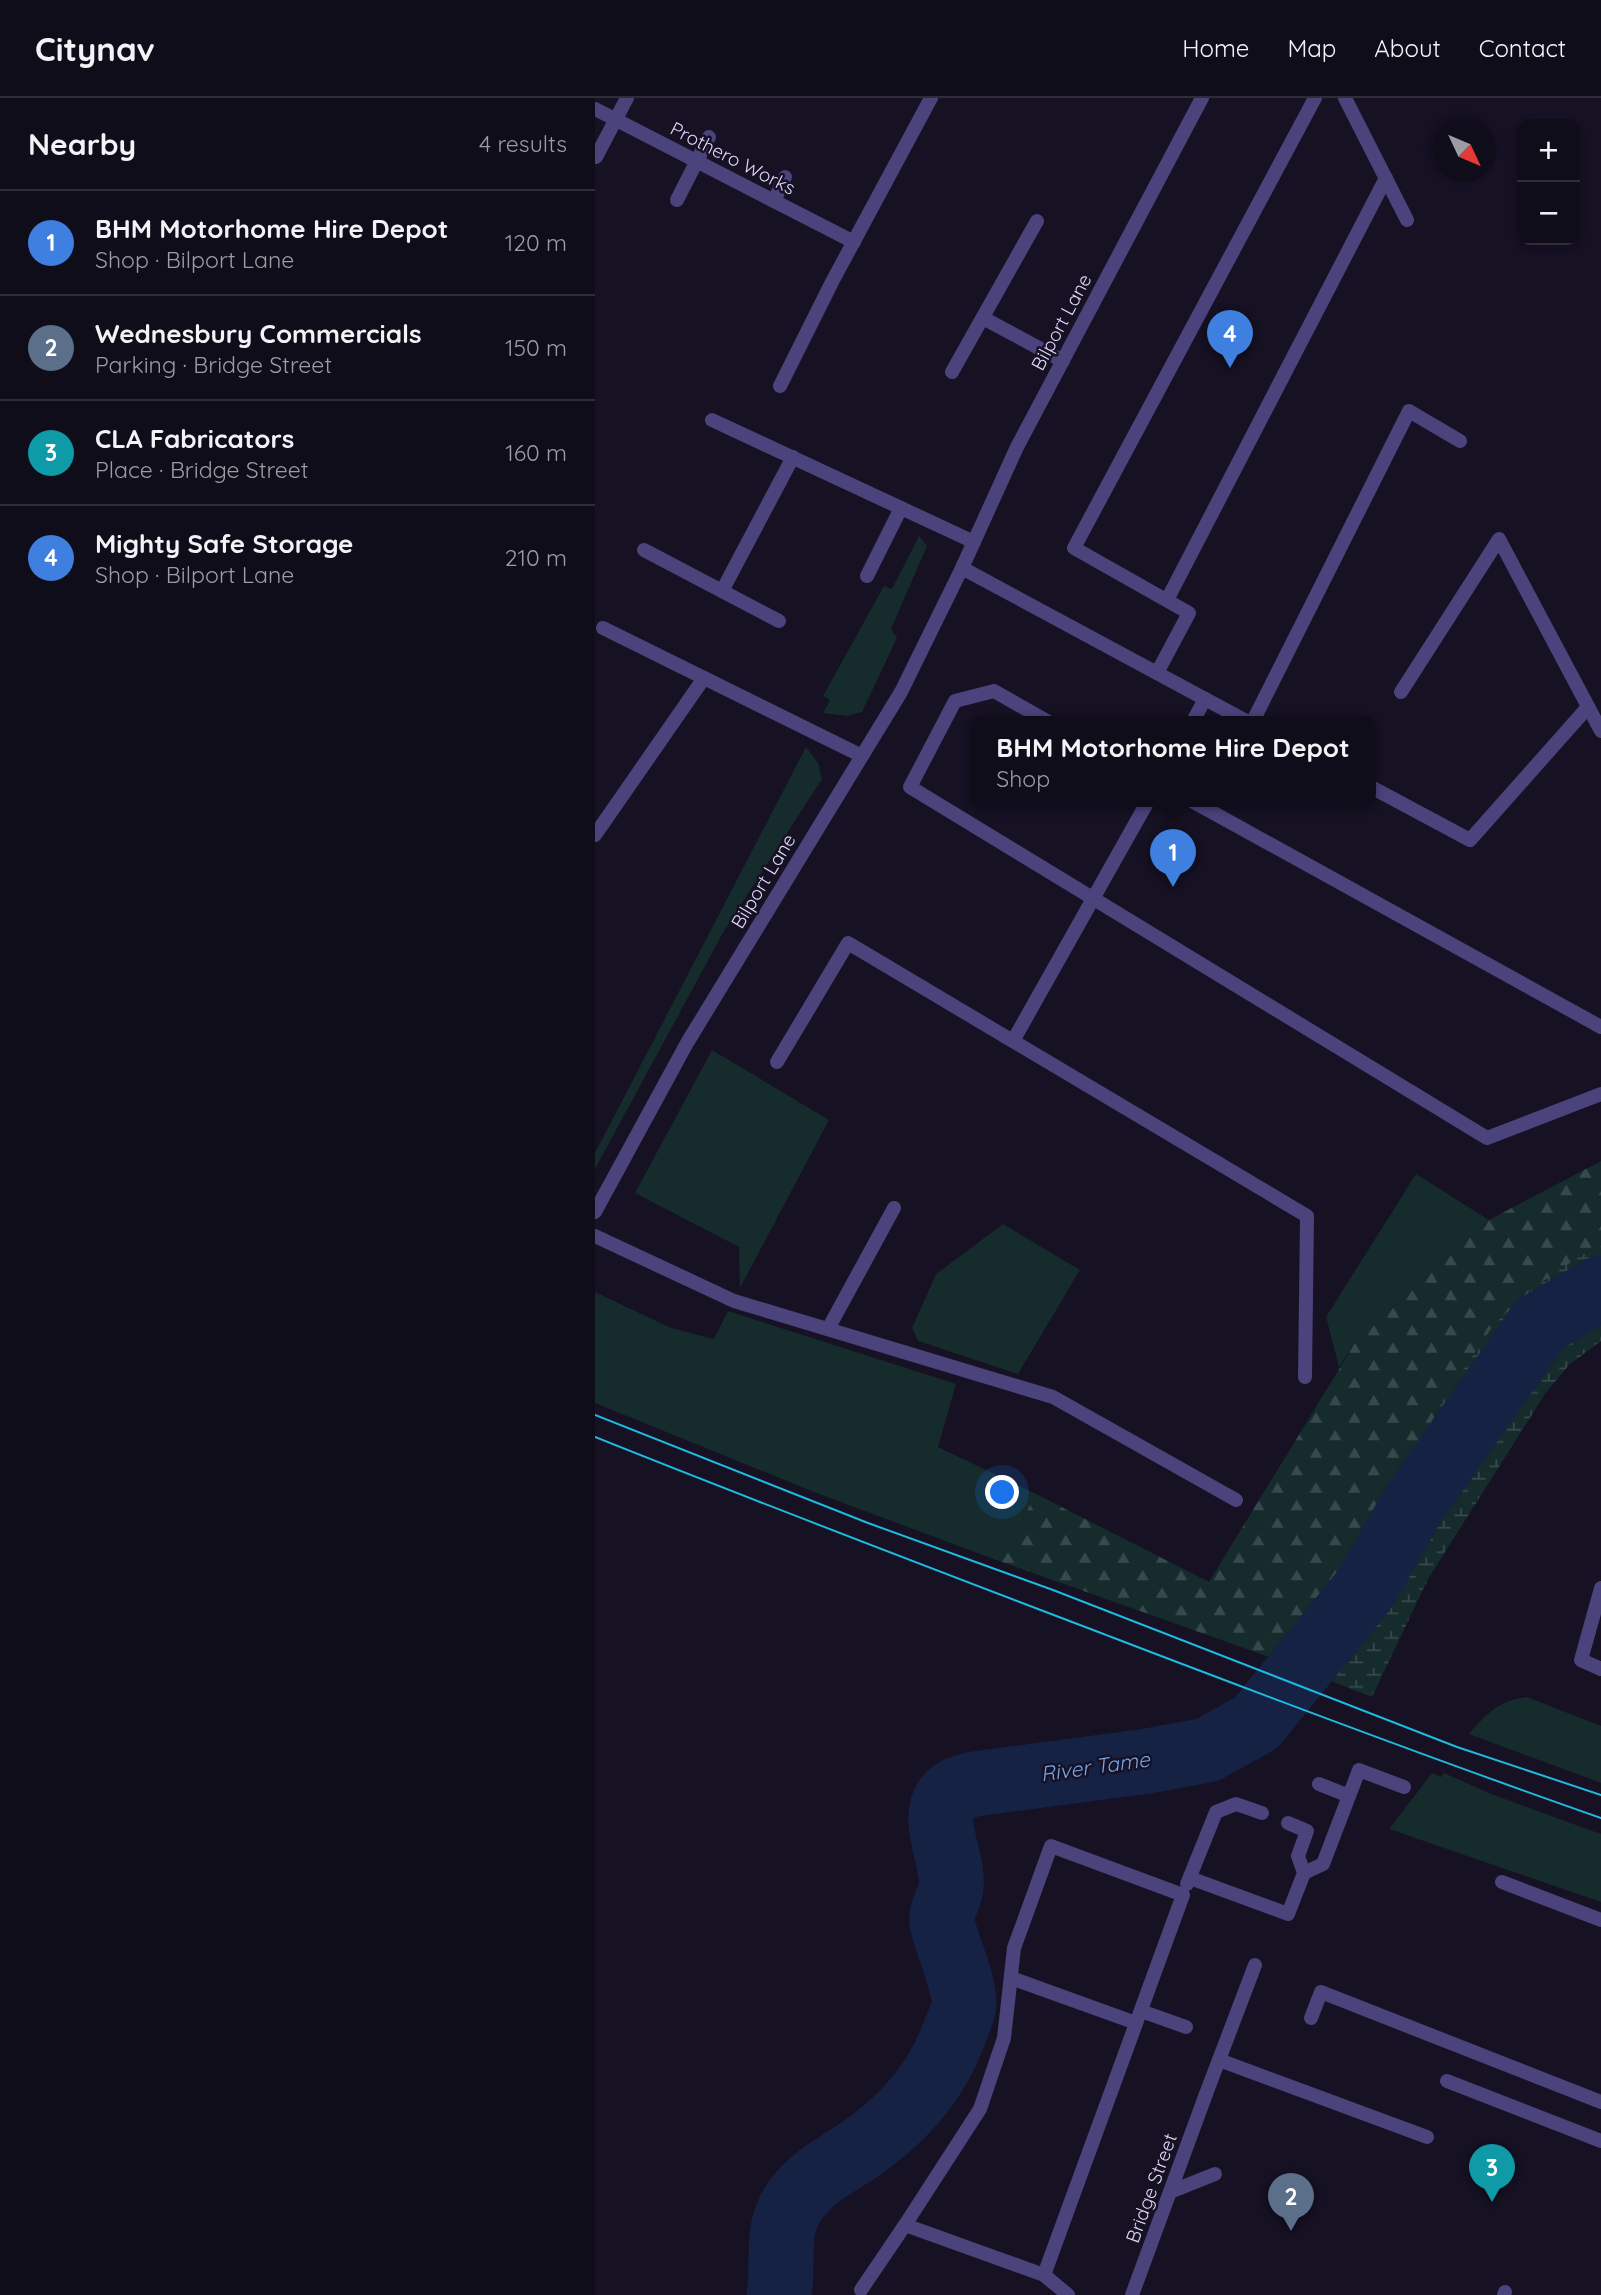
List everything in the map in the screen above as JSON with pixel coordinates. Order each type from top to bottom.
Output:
[{"type":"street","points":[[596,157],[627,98]]},
{"type":"street","points":[[781,386],[931,98]]},
{"type":"street","name":"Bilport Lane","points":[[595,1212],[687,1043],[901,692],[1017,447],[1202,98]]},
{"type":"street","points":[[1157,673],[1189,613],[1074,548],[1315,98]]},
{"type":"street","points":[[1345,98],[1407,220]]},
{"type":"street","name":"Prothero Works","points":[[595,109],[854,242]]},
{"type":"street","points":[[677,200],[709,137]]},
{"type":"street","points":[[774,201],[785,177]]},
{"type":"street","points":[[1167,600],[1386,178]]},
{"type":"street","points":[[952,372],[1037,221]]},
{"type":"street","points":[[983,318],[1063,361]]},
{"type":"street","points":[[1256,716],[1409,411],[1460,441]]},
{"type":"street","points":[[712,420],[974,542]]},
{"type":"street","points":[[722,591],[793,457]]},
{"type":"street","points":[[867,576],[901,508]]},
{"type":"street","points":[[1401,692],[1499,539],[1601,731]]},
{"type":"street","points":[[644,550],[779,621]]},
{"type":"street","points":[[962,568],[1237,716]]},
{"type":"street","points":[[603,628],[862,755]]},
{"type":"street","points":[[595,835],[704,678]]},
{"type":"street","points":[[1038,716],[994,691],[955,701],[910,787],[1487,1138],[1601,1094]]},
{"type":"street","points":[[1196,716],[1205,699]]},
{"type":"street","points":[[1376,790],[1470,840],[1588,707]]},
{"type":"street","points":[[1013,1041],[1145,807]]},
{"type":"street","points":[[1203,807],[1601,1027]]},
{"type":"street","points":[[777,1062],[848,943],[1307,1216],[1305,1377]]},
{"type":"street","points":[[828,1329],[894,1208]]},
{"type":"street","points":[[595,1236],[734,1301],[1053,1397],[1236,1500]]},
{"type":"street","points":[[1601,1588],[1581,1660],[1601,1669]]},
{"type":"street","points":[[1304,1873],[1323,1864],[1359,1770],[1404,1787]]},
{"type":"street","points":[[1319,1784],[1349,1796]]},
{"type":"street","points":[[1044,2275],[1216,1812],[1236,1804],[1262,1813]]},
{"type":"street","points":[[1190,1878],[1288,1914],[1304,1873],[1299,1856],[1307,1830],[1288,1823]]},
{"type":"street","points":[[861,2290],[980,2109],[1004,2038],[1014,1948],[1051,1846],[1183,1895]]},
{"type":"street","points":[[1503,1882],[1601,1920]]},
{"type":"street","name":"Bridge Street","points":[[1132,2295],[1255,1965]]},
{"type":"street","points":[[1011,1978],[1139,2017],[1186,2027]]},
{"type":"street","points":[[1311,2018],[1321,1992],[1601,2102]]},
{"type":"street","points":[[1505,2064],[1511,2049]]},
{"type":"street","points":[[1219,2060],[1427,2137]]},
{"type":"street","points":[[1447,2081],[1601,2141]]},
{"type":"street","points":[[1170,2192],[1215,2174]]},
{"type":"street","points":[[905,2225],[1044,2275],[1068,2295]]},
{"type":"green space","points":[[919,536],[927,546],[891,629],[897,638],[862,712],[847,716],[823,713],[830,700],[823,696],[884,586],[892,589]]},
{"type":"green space","points":[[806,747],[818,763],[822,779],[724,931],[595,1169],[595,1153]]},
{"type":"green space","points":[[712,1050],[829,1120],[740,1288],[739,1247],[635,1193]]},
{"type":"green space","points":[[1601,1161],[1601,1246],[1580,1256],[1443,1400],[1411,1462],[1383,1497],[1359,1543],[1272,1658],[999,1561],[1036,1494],[1209,1582],[1355,1343],[1489,1220]]},
{"type":"green space","points":[[1416,1174],[1489,1220],[1355,1343],[1339,1367],[1326,1317]]},
{"type":"green space","points":[[1003,1224],[1080,1270],[1018,1374],[918,1341],[912,1328],[936,1274]]},
{"type":"green space","points":[[1601,1246],[1601,1341],[1569,1365],[1545,1394],[1428,1579],[1372,1697],[1272,1658],[1359,1543],[1383,1497],[1411,1462],[1443,1400],[1494,1324],[1537,1285],[1580,1256]]},
{"type":"green space","points":[[595,1292],[671,1328],[714,1339],[728,1311],[956,1384],[938,1447],[1036,1494],[999,1561],[819,1494],[595,1403]]},
{"type":"green space","points":[[1527,1697],[1601,1726],[1601,1783],[1469,1734],[1494,1709],[1509,1701]]},
{"type":"green space","points":[[1432,1773],[1441,1777],[1444,1773],[1494,1795],[1601,1834],[1601,1902],[1389,1829]]},
{"type":"waterway","name":"River Tame","points":[[779,2295],[782,2233],[797,2198],[817,2178],[873,2140],[903,2114],[928,2084],[962,2015],[962,1986],[942,1923],[942,1914],[951,1887],[941,1823],[945,1800],[954,1791],[974,1784],[1148,1761],[1207,1750],[1256,1723],[1365,1589],[1413,1505],[1540,1324],[1601,1288]]},
{"type":"tram line","points":[[595,1415],[868,1523],[1053,1590],[1457,1747],[1601,1795]]},
{"type":"tram line","points":[[595,1437],[1236,1684],[1601,1818]]},
{"type":"place","name":"Mighty Safe Storage","points":[[1230,368]]},
{"type":"place","name":"BHM Motorhome Hire Depot","points":[[1173,887]]},
{"type":"place","name":"CLA Fabricators","points":[[1492,2202]]},
{"type":"place","name":"Wednesbury Commercials","points":[[1291,2231]]}]
